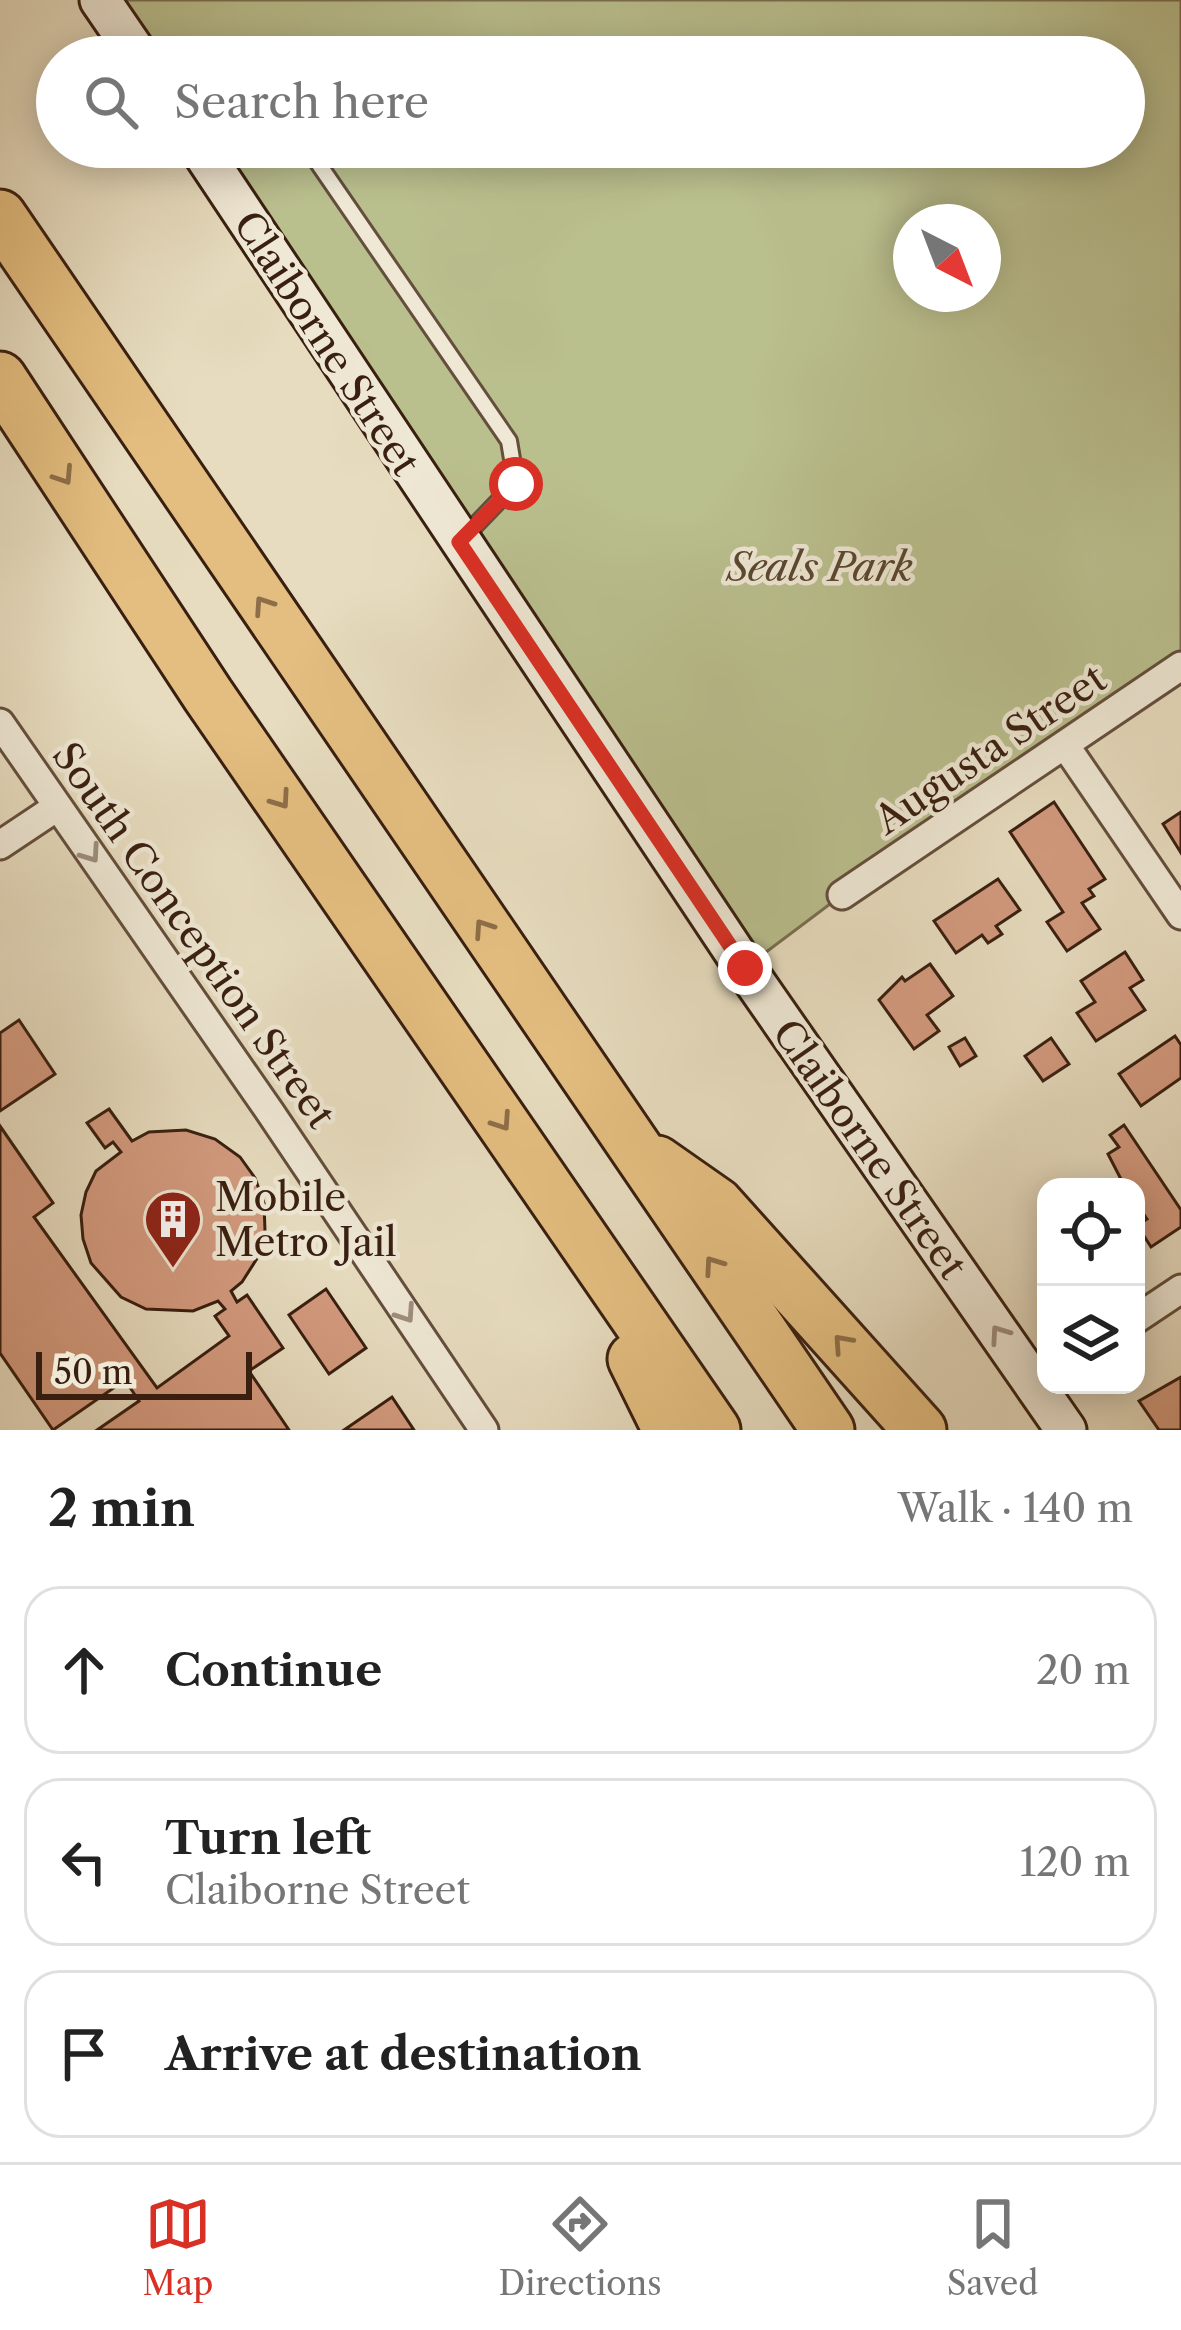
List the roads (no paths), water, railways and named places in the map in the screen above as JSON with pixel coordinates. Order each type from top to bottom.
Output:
[{"type":"highway","points":[[0,202],[34,269]]},
{"type":"highway","points":[[0,216],[828,1430]]},
{"type":"highway","points":[[0,378],[208,695],[714,1430]]},
{"type":"highway","points":[[628,1141],[717,1204],[920,1430]]},
{"type":"highway","points":[[543,1182],[669,1430]]},
{"type":"street","points":[[100,0],[125,36]]},
{"type":"street","name":"Claiborne Street","points":[[213,168],[745,968],[1037,1377]]},
{"type":"street","name":"Augusta Street","points":[[842,895],[1181,666]]},
{"type":"street","name":"South Conception Street","points":[[0,723],[484,1430]]},
{"type":"street","points":[[1065,745],[1181,915]]},
{"type":"street","points":[[0,845],[58,806]]},
{"type":"street","points":[[1145,1313],[1181,1289]]},
{"type":"street","name":"Claiborne Street","points":[[1047,1394],[1066,1430]]},
{"type":"lane","points":[[322,168],[509,441],[516,484],[459,542]]},
{"type":"place","name":"Mobile Metro Jail","points":[[173,1270]]},
{"type":"park label","name":"Seals Park","points":[[820,567]]}]
